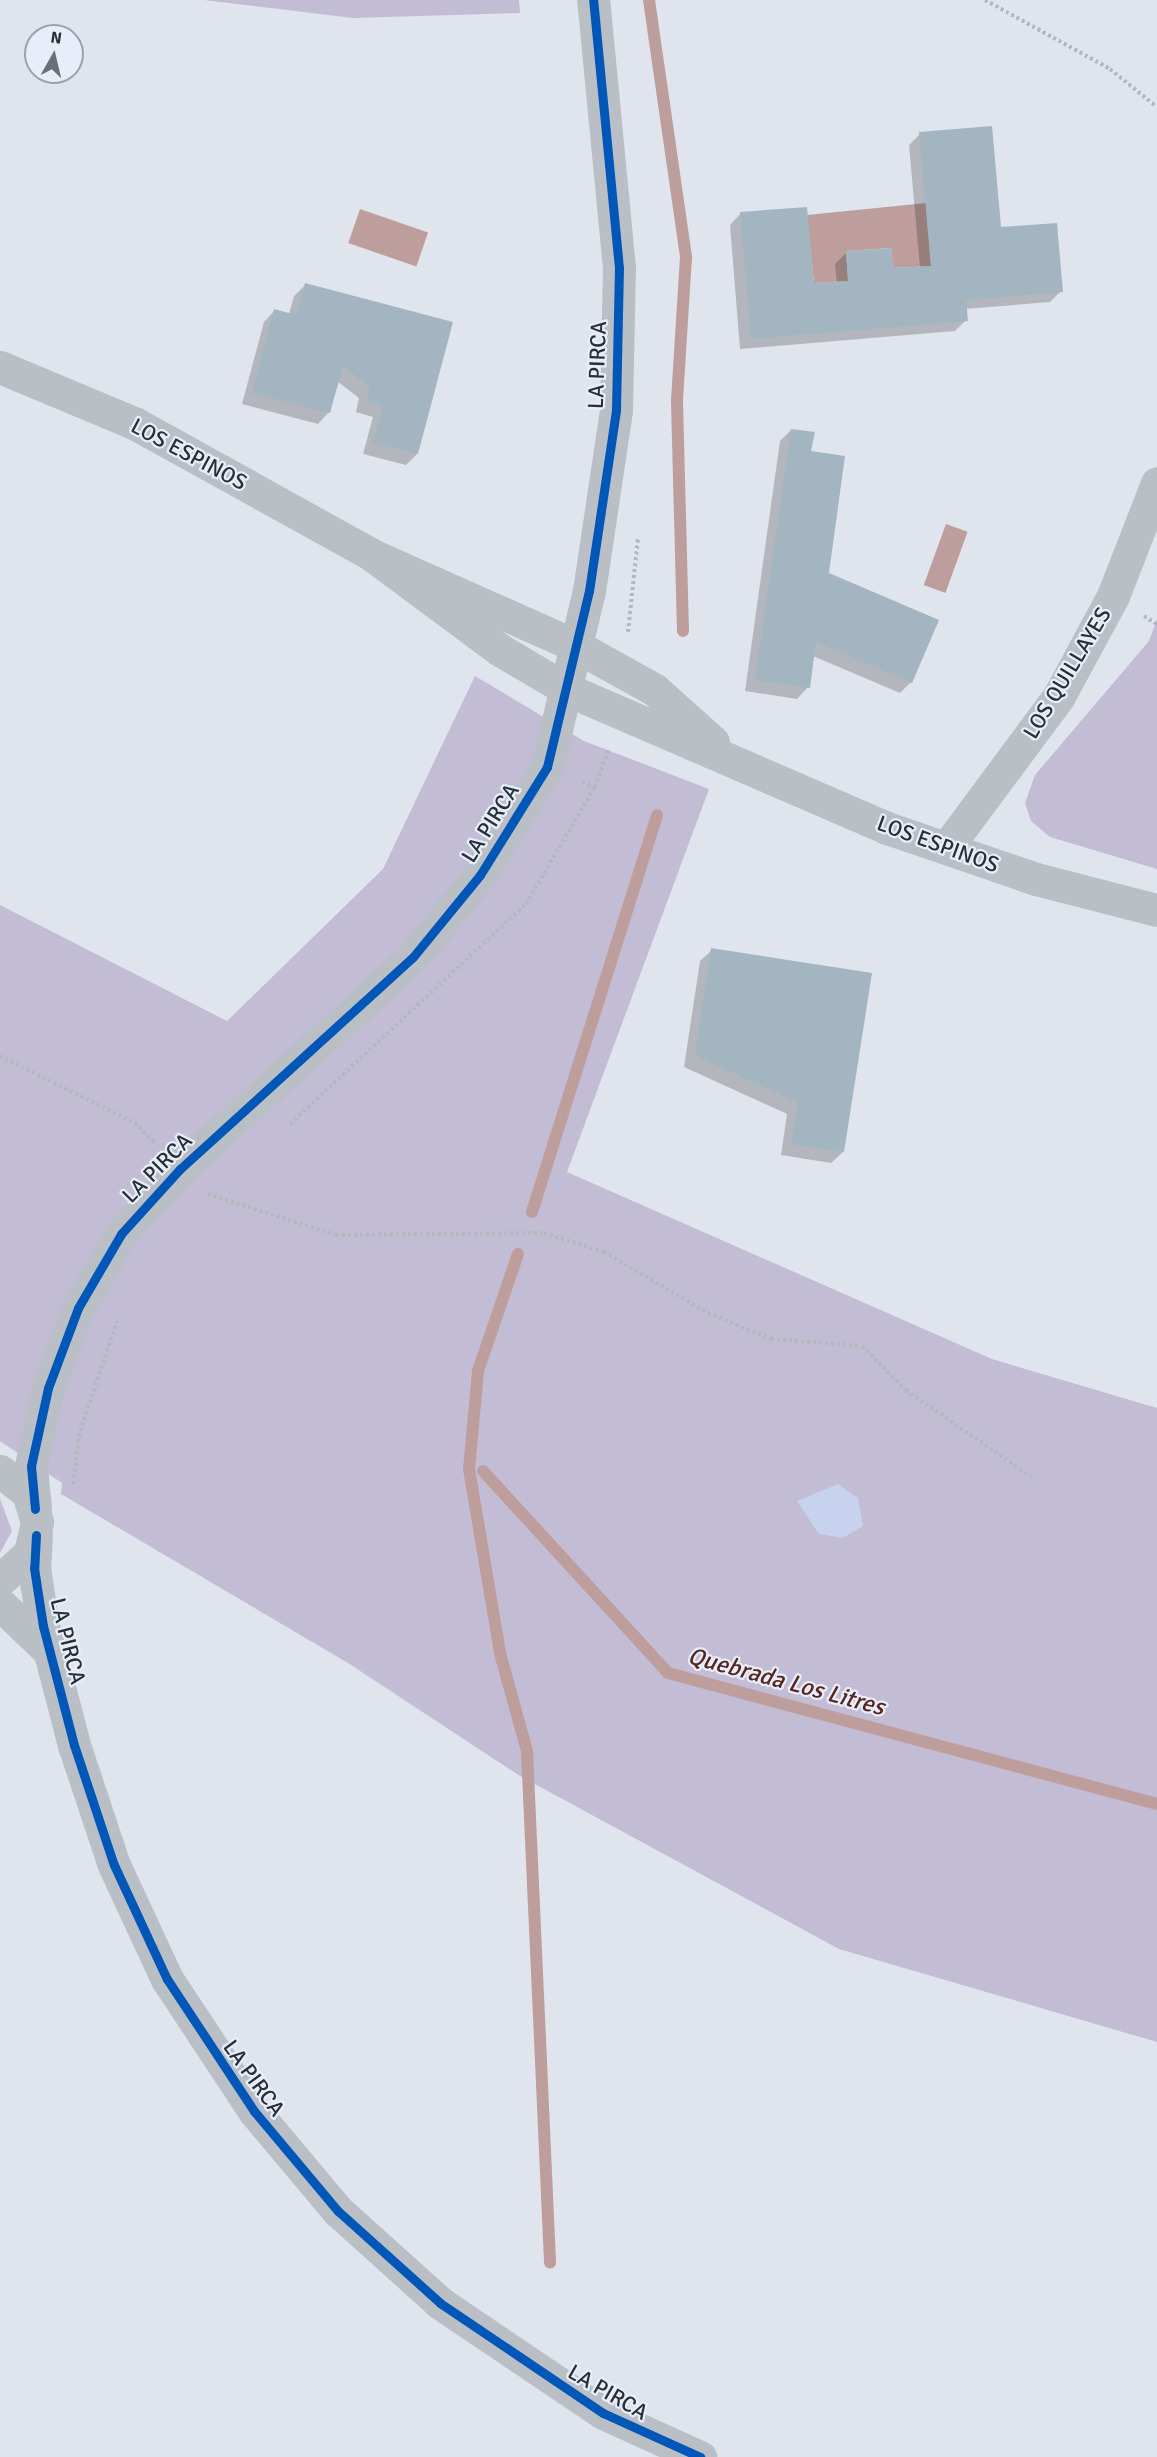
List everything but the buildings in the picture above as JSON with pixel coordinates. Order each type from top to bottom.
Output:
[{"type":"street","name":"LA PIRCA","points":[[592,0],[619,268],[616,410],[568,690],[547,767],[448,917],[375,993],[180,1169],[121,1234],[98,1270],[48,1388],[31,1466],[36,1522],[36,1596],[93,1807],[139,1923],[208,2047],[293,2163],[385,2256],[498,2347],[603,2414],[700,2457]]},
{"type":"street","name":"LOS ESPINOS","points":[[0,367],[136,424],[372,555],[576,646],[655,690],[728,755]]},
{"type":"street","name":"LOS QUILLAYES","points":[[947,847],[1059,696],[1113,596],[1157,483]]},
{"type":"street","name":"LOS ESPINOS","points":[[372,555],[500,650],[568,690],[728,755],[887,828],[1036,879],[1157,910]]},
{"type":"street","name":"LA PIRCA","points":[[0,1453],[48,1388]]},
{"type":"street","points":[[0,1471],[16,1480],[36,1522],[18,1568],[0,1580]]},
{"type":"street","name":"LA PIRCA","points":[[0,1604],[51,1654]]},
{"type":"path","points":[[985,0],[1110,69],[1157,107]]},
{"type":"path","points":[[624,672],[639,532]]},
{"type":"path","points":[[288,1126],[526,904],[595,787],[622,712]]},
{"type":"path","points":[[0,1056],[135,1123],[180,1169]]},
{"type":"path","points":[[198,1201],[214,1185]]},
{"type":"path","points":[[205,1192],[214,1201],[336,1235],[544,1233],[604,1251],[708,1313],[771,1339],[862,1346],[906,1390],[1031,1477]]},
{"type":"path","points":[[74,1492],[80,1431],[123,1312]]},
{"type":"shaded area","points":[[204,0],[519,0],[520,13],[353,18]]},
{"type":"shaded area","points":[[926,203],[931,266],[893,268],[891,248],[846,251],[848,281],[814,283],[807,215]]},
{"type":"shaded area","points":[[360,209],[428,232],[416,266],[348,243]]},
{"type":"shaded area","points":[[946,524],[968,532],[945,593],[924,585]]},
{"type":"shaded area","points":[[1157,619],[1157,869],[1050,837],[1031,821],[1025,803],[1035,775],[1149,641]]},
{"type":"shaded area","points":[[475,676],[584,741],[709,789],[567,1172],[992,1359],[1157,1408],[1157,2042],[839,1949],[520,1776],[348,1663],[61,1494],[62,1483],[0,1441],[0,905],[227,1021],[383,869]]},
{"type":"shaded area","points":[[0,1499],[12,1531],[0,1553]]},
{"type":"sand","points":[[838,1484],[858,1498],[863,1526],[843,1538],[819,1534],[797,1501]]},
{"type":"waterway","points":[[649,0],[686,257],[677,402],[683,631]]},
{"type":"waterway","points":[[532,1212],[657,815]]},
{"type":"waterway","points":[[518,1254],[478,1371],[469,1469],[500,1653],[527,1751],[550,2262]]},
{"type":"waterway","name":"Quebrada Los Litres","points":[[483,1471],[668,1673],[1157,1804]]},
{"type":"cycle path","points":[[35,1509],[31,1466],[48,1388],[78,1308],[121,1234],[180,1169],[413,957],[480,875],[547,767],[589,591],[616,410],[619,268],[593,0]]},
{"type":"cycle path","points":[[36,1535],[34,1568],[43,1626],[74,1745],[114,1865],[167,1979],[254,2111],[338,2211],[440,2303],[603,2413],[700,2457]]}]
